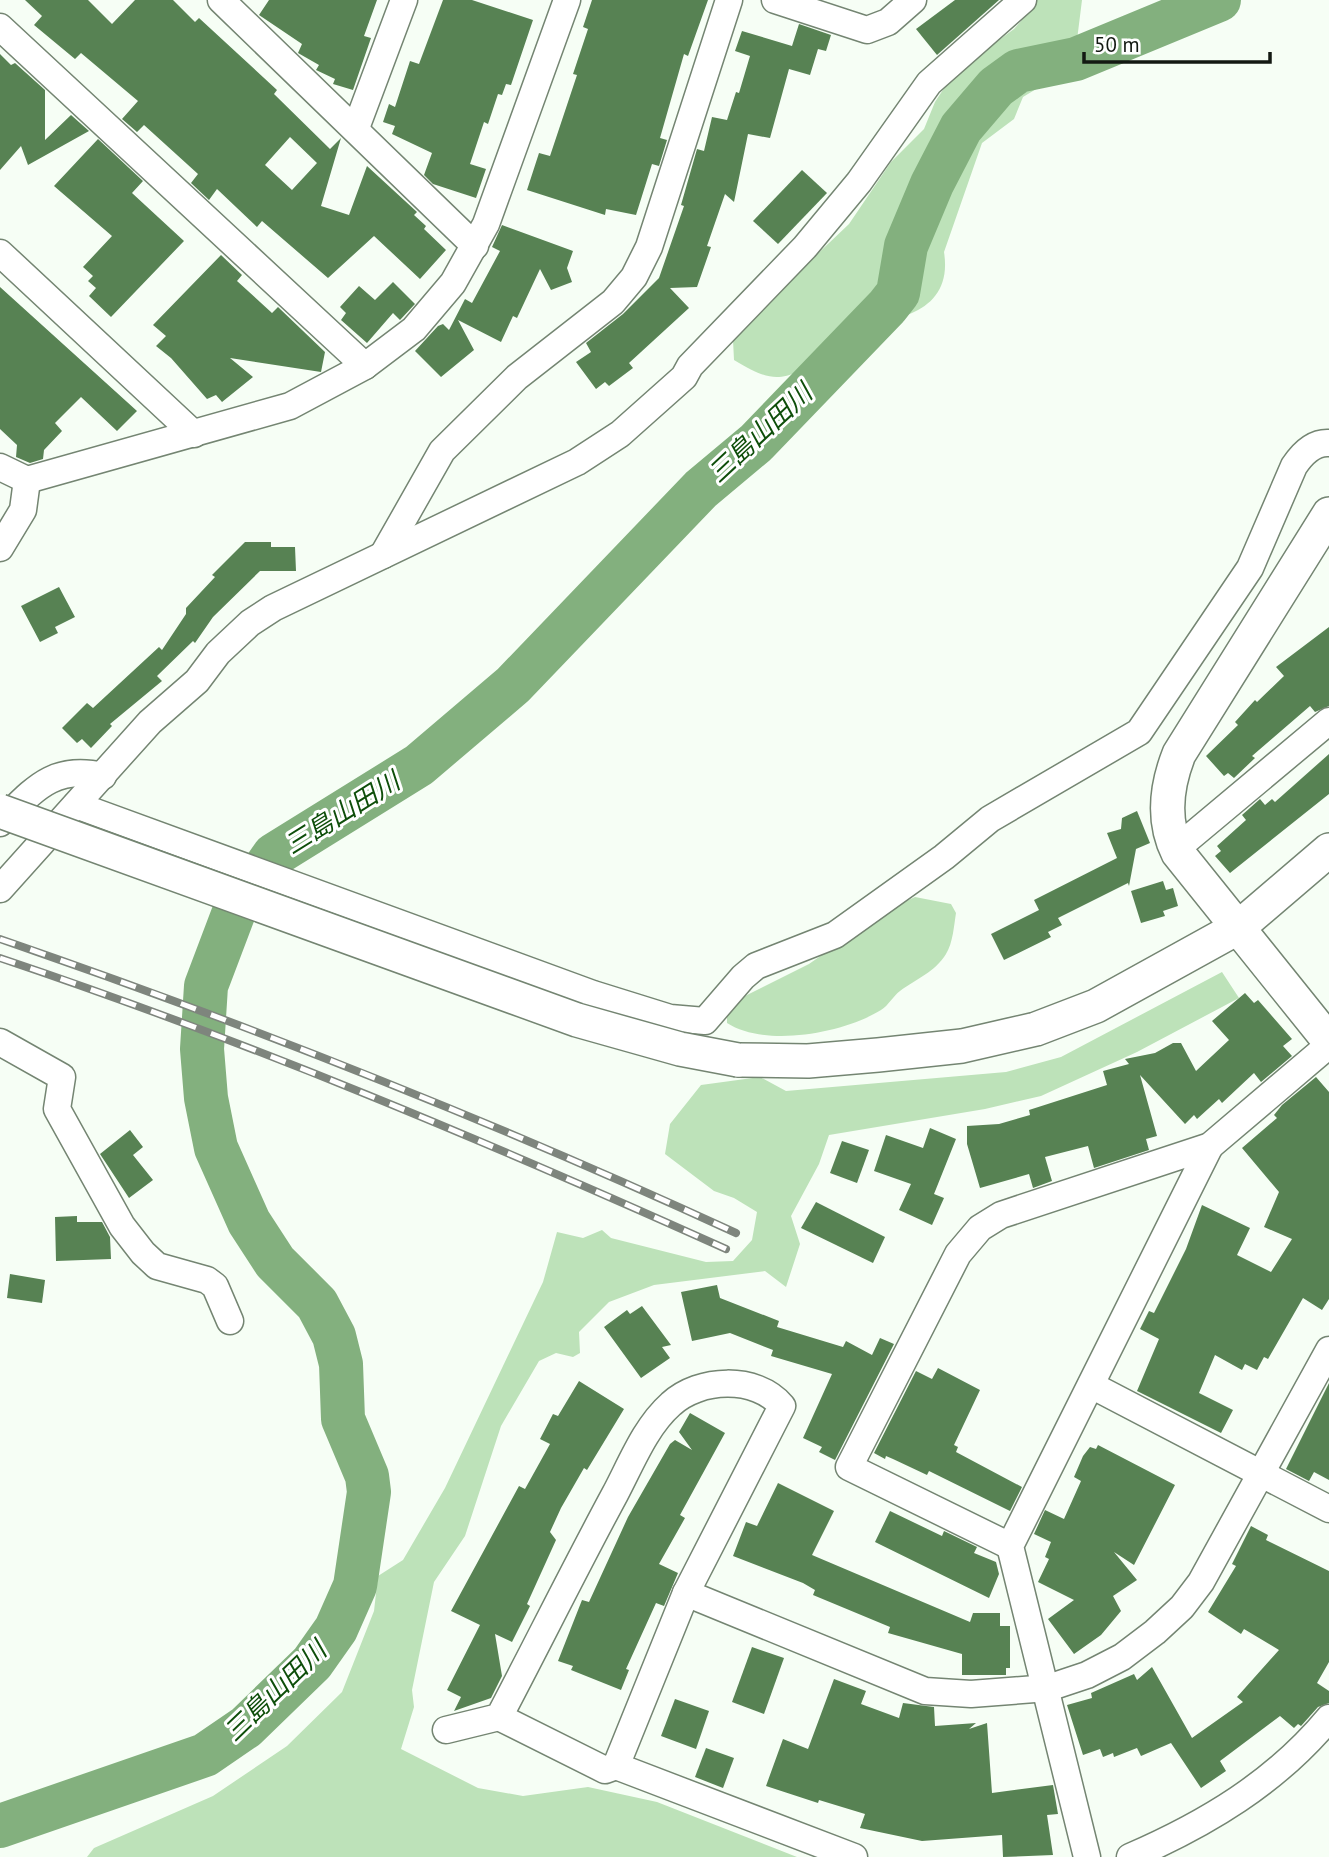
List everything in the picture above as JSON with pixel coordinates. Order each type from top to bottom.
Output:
[{"type":"street","points":[[356,128],[404,0]]},
{"type":"street","points":[[0,467],[27,480],[290,406],[386,353],[431,312],[460,274],[475,246],[486,224],[567,0]]},
{"type":"street","points":[[383,555],[442,451],[517,377],[613,302],[634,277],[649,247],[729,0]]},
{"type":"street","points":[[775,0],[867,30],[888,22],[913,0]]},
{"type":"street","points":[[0,889],[150,722],[197,681],[218,653],[250,623],[273,608],[577,462],[620,434],[684,377],[690,366],[805,247],[859,182],[929,83],[1023,0]]},
{"type":"street","points":[[223,1],[282,62],[356,128],[475,246]]},
{"type":"street","points":[[0,27],[365,366]]},
{"type":"street","points":[[0,253],[194,434]]},
{"type":"street","points":[[76,805],[593,994],[670,1018],[705,1021],[736,984],[757,966],[835,935],[944,857],[990,819],[1139,732],[1250,568],[1294,466],[1303,453],[1320,443],[1329,443]]},
{"type":"street","points":[[0,548],[23,510],[27,480]]},
{"type":"street","points":[[1087,1857],[1048,1688],[1010,1546],[1210,1146],[1329,1043],[1176,849],[1167,813],[1171,775],[1179,754],[1329,514]]},
{"type":"street","points":[[1176,849],[1329,720]]},
{"type":"street","points":[[0,824],[45,781],[65,773],[84,772],[103,776]]},
{"type":"street","points":[[0,811],[577,1020],[680,1049],[738,1060],[808,1061],[902,1053],[962,1046],[1036,1030],[1096,1006],[1239,927],[1329,850]]},
{"type":"street","points":[[0,1042],[62,1077],[57,1109],[122,1226],[157,1266],[207,1280],[215,1286],[230,1321]]},
{"type":"street","points":[[1010,1546],[849,1468],[879,1405],[958,1254],[980,1228],[1027,1205],[1210,1146]]},
{"type":"street","points":[[686,1593],[925,1690],[971,1694],[1048,1688],[1087,1675],[1122,1657],[1182,1607],[1200,1582],[1329,1350]]},
{"type":"street","points":[[499,1717],[610,1504],[660,1415],[686,1392],[705,1385],[719,1382],[750,1388],[782,1406],[686,1593],[616,1766]]},
{"type":"street","points":[[1091,1385],[1329,1509]]},
{"type":"street","points":[[446,1730],[499,1717],[605,1770],[616,1766],[854,1857]]},
{"type":"street","points":[[1130,1857],[1189,1831],[1243,1799],[1292,1757],[1329,1718]]},
{"type":"green space","points":[[1036,0],[1082,0],[1076,48],[1061,74],[1023,97],[1014,119],[982,143],[944,252],[945,273],[939,290],[929,302],[899,318],[845,325],[836,336],[829,359],[790,375],[772,377],[734,360],[733,340],[767,302],[849,224],[891,162],[924,129],[935,102],[954,73],[1014,29]]},
{"type":"green space","points":[[915,897],[951,904],[956,913],[950,945],[936,966],[900,991],[881,1010],[826,1031],[783,1036],[743,1031],[727,1023],[727,1014],[745,996],[809,964],[885,911]]},
{"type":"green space","points":[[1222,972],[1239,998],[1137,1052],[1041,1096],[985,1109],[829,1135],[819,1164],[791,1216],[800,1244],[786,1287],[765,1271],[654,1285],[609,1302],[579,1332],[580,1353],[573,1357],[556,1353],[539,1361],[501,1426],[465,1536],[434,1582],[412,1690],[414,1707],[401,1749],[478,1788],[523,1796],[588,1787],[657,1802],[797,1857],[87,1857],[94,1848],[213,1796],[287,1746],[342,1692],[374,1611],[378,1576],[403,1560],[445,1488],[543,1282],[557,1232],[583,1238],[602,1230],[611,1238],[706,1262],[733,1261],[752,1240],[757,1212],[734,1198],[714,1191],[665,1154],[670,1124],[701,1085],[760,1077],[786,1091],[1006,1072],[1061,1057]]},
{"type":"building","points":[[25,0],[88,0],[112,24],[135,0],[173,0],[195,22],[199,18],[277,90],[274,94],[330,149],[341,138],[321,206],[349,215],[367,166],[417,212],[414,215],[426,226],[424,229],[446,250],[420,279],[374,236],[328,278],[262,221],[257,227],[217,189],[209,200],[191,183],[198,174],[144,125],[137,132],[122,119],[138,101],[81,53],[75,59],[34,25],[42,16]],"holes":[[[290,137],[317,163],[292,190],[265,165]]]},
{"type":"building","points":[[269,0],[377,0],[364,36],[371,38],[353,90],[333,84],[335,79],[316,70],[319,65],[298,53],[302,44],[259,15]]},
{"type":"building","points":[[443,0],[472,0],[533,20],[511,85],[506,84],[502,95],[498,94],[488,124],[484,122],[470,164],[486,169],[476,198],[433,184],[424,175],[432,153],[392,134],[395,126],[383,122],[389,104],[395,107],[410,61],[419,64]]},
{"type":"building","points":[[592,0],[708,0],[688,56],[684,54],[660,138],[667,140],[659,166],[652,164],[636,215],[606,209],[605,215],[527,190],[539,153],[550,156],[577,75],[573,74],[588,29],[583,27]]},
{"type":"building","points":[[955,0],[999,0],[937,55],[916,29]]},
{"type":"building","points":[[799,24],[831,35],[826,51],[818,49],[810,75],[789,69],[770,138],[748,134],[734,202],[725,194],[707,246],[711,247],[697,287],[670,288],[689,308],[629,363],[633,368],[609,386],[605,382],[596,389],[576,362],[591,352],[586,343],[623,314],[659,278],[684,206],[681,205],[697,149],[704,151],[712,117],[727,120],[736,92],[739,93],[750,56],[735,51],[742,31],[792,46]]},
{"type":"building","points":[[0,54],[11,65],[15,63],[45,90],[45,140],[71,115],[89,131],[28,165],[21,146],[0,170]]},
{"type":"building","points":[[98,139],[143,181],[132,193],[184,241],[111,317],[89,296],[96,288],[88,281],[93,276],[83,267],[112,236],[54,186]]},
{"type":"building","points":[[802,170],[827,193],[778,244],[753,221]]},
{"type":"building","points":[[502,225],[573,251],[567,268],[572,282],[551,290],[540,269],[517,318],[513,316],[501,342],[458,320],[474,350],[441,377],[415,351],[438,326],[443,324],[449,330],[465,299],[472,303],[500,251],[492,247]]},
{"type":"building","points":[[221,255],[242,275],[237,281],[272,313],[278,307],[325,352],[321,372],[230,358],[253,377],[222,402],[216,395],[207,399],[171,358],[156,346],[166,336],[153,325]]},
{"type":"building","points":[[393,282],[415,304],[400,320],[393,313],[367,343],[341,320],[346,313],[340,307],[359,286],[375,300]]},
{"type":"building","points":[[0,287],[137,411],[117,431],[81,397],[55,423],[62,431],[44,450],[43,459],[30,463],[16,457],[17,445],[0,429]]},
{"type":"building","points":[[245,542],[271,542],[271,547],[295,547],[296,571],[260,571],[213,617],[195,643],[193,641],[157,676],[162,681],[110,724],[112,726],[91,748],[82,739],[77,743],[62,728],[87,703],[93,708],[159,647],[162,650],[186,614],[186,608],[215,577],[212,575]]},
{"type":"building","points":[[59,587],[75,617],[55,627],[58,633],[40,642],[21,606]]},
{"type":"building","points":[[1329,627],[1329,706],[1315,712],[1310,706],[1252,756],[1255,758],[1234,778],[1228,773],[1224,776],[1206,756],[1238,725],[1235,722],[1255,700],[1257,702],[1284,676],[1276,667]]},
{"type":"building","points":[[1329,754],[1329,794],[1230,873],[1215,856],[1221,851],[1217,846],[1246,820],[1242,815],[1260,799],[1265,805],[1272,799],[1275,802]]},
{"type":"building","points":[[1137,811],[1150,843],[1136,849],[1129,886],[1128,883],[1058,918],[1062,925],[1048,932],[1051,937],[1004,960],[991,934],[1039,910],[1034,900],[1117,858],[1107,833],[1121,829],[1122,818]]},
{"type":"building","points":[[1163,881],[1166,890],[1173,888],[1178,906],[1163,911],[1165,916],[1141,923],[1131,891]]},
{"type":"building","points":[[1245,993],[1254,1003],[1258,1000],[1292,1039],[1283,1046],[1292,1056],[1261,1082],[1254,1073],[1222,1103],[1219,1099],[1197,1119],[1194,1115],[1185,1124],[1140,1075],[1157,1136],[1146,1139],[1149,1150],[1094,1168],[1088,1146],[1045,1157],[1052,1181],[1033,1188],[1029,1174],[980,1188],[967,1144],[967,1126],[999,1124],[1030,1115],[1029,1110],[1107,1085],[1103,1071],[1129,1064],[1125,1059],[1155,1053],[1173,1043],[1181,1043],[1196,1071],[1229,1040],[1212,1021]]},
{"type":"building","points":[[1316,1077],[1329,1092],[1329,1299],[1322,1310],[1303,1298],[1268,1359],[1264,1357],[1257,1370],[1245,1364],[1242,1370],[1215,1355],[1199,1393],[1233,1410],[1221,1433],[1137,1391],[1159,1339],[1140,1329],[1149,1311],[1154,1313],[1186,1249],[1202,1205],[1250,1228],[1237,1255],[1271,1272],[1292,1239],[1264,1227],[1279,1192],[1242,1148],[1277,1118],[1274,1115],[1282,1105]]},
{"type":"building","points":[[930,1128],[956,1139],[934,1194],[944,1198],[932,1225],[899,1210],[911,1184],[874,1171],[886,1135],[923,1148]]},
{"type":"building","points":[[130,1130],[143,1147],[133,1155],[153,1180],[129,1198],[100,1154]]},
{"type":"building","points":[[842,1141],[869,1150],[857,1183],[830,1173]]},
{"type":"building","points":[[816,1202],[885,1237],[873,1263],[801,1228]]},
{"type":"building","points":[[77,1216],[77,1222],[102,1222],[110,1237],[111,1259],[56,1261],[55,1217]]},
{"type":"building","points":[[10,1274],[45,1280],[42,1303],[7,1298]]},
{"type":"building","points":[[717,1285],[720,1298],[779,1321],[777,1327],[843,1347],[846,1341],[872,1355],[880,1338],[894,1344],[835,1460],[819,1452],[822,1447],[803,1438],[832,1374],[771,1356],[773,1350],[730,1333],[692,1341],[681,1292]]},
{"type":"building","points":[[642,1306],[671,1345],[662,1347],[670,1358],[641,1378],[604,1327],[627,1310],[630,1314]]},
{"type":"building","points":[[938,1368],[980,1390],[954,1445],[958,1447],[956,1452],[1022,1487],[1010,1511],[929,1471],[927,1475],[874,1453],[916,1371],[932,1379]]},
{"type":"building","points":[[579,1381],[624,1409],[561,1508],[550,1532],[556,1540],[527,1604],[530,1606],[512,1642],[495,1634],[502,1676],[491,1698],[454,1711],[461,1697],[447,1690],[480,1625],[451,1611],[519,1486],[525,1489],[550,1444],[540,1439],[553,1414],[558,1416]]},
{"type":"building","points":[[1329,1383],[1329,1480],[1314,1472],[1309,1481],[1286,1469]]},
{"type":"building","points":[[690,1413],[725,1433],[680,1515],[685,1518],[659,1564],[678,1573],[664,1606],[656,1603],[626,1669],[629,1670],[621,1690],[571,1670],[573,1666],[558,1661],[582,1600],[589,1602],[628,1517],[670,1444],[675,1440],[692,1450],[679,1432]]},
{"type":"building","points":[[1098,1445],[1175,1485],[1134,1565],[1114,1552],[1137,1580],[1113,1596],[1121,1611],[1101,1635],[1074,1654],[1048,1619],[1074,1600],[1038,1582],[1049,1559],[1045,1557],[1051,1542],[1034,1534],[1045,1510],[1064,1519],[1081,1481],[1074,1477],[1083,1456],[1090,1447],[1096,1449]]},
{"type":"building","points":[[778,1483],[834,1511],[812,1555],[970,1622],[973,1613],[1000,1613],[1000,1626],[1010,1626],[1010,1668],[1006,1668],[1006,1675],[962,1675],[962,1654],[888,1633],[890,1627],[813,1595],[815,1590],[803,1583],[733,1556],[746,1522],[757,1526]]},
{"type":"building","points":[[890,1511],[942,1536],[944,1531],[977,1547],[974,1553],[996,1562],[999,1574],[989,1598],[875,1542]]},
{"type":"building","points":[[1251,1526],[1268,1535],[1266,1540],[1329,1571],[1329,1662],[1317,1683],[1329,1691],[1329,1703],[1318,1707],[1301,1726],[1298,1724],[1294,1728],[1280,1716],[1220,1761],[1226,1771],[1201,1788],[1171,1743],[1141,1756],[1137,1748],[1114,1757],[1113,1753],[1103,1757],[1100,1749],[1083,1755],[1067,1705],[1092,1698],[1091,1693],[1134,1674],[1137,1680],[1152,1667],[1192,1738],[1243,1702],[1237,1697],[1279,1650],[1244,1629],[1241,1634],[1208,1612],[1236,1566],[1232,1564]]},
{"type":"building","points":[[752,1647],[784,1658],[764,1714],[732,1702]]},
{"type":"building","points":[[834,1679],[866,1691],[861,1704],[899,1718],[903,1703],[934,1707],[935,1726],[976,1723],[969,1729],[987,1723],[992,1793],[1053,1785],[1058,1814],[1047,1815],[1053,1855],[1003,1857],[1002,1835],[922,1841],[860,1828],[865,1814],[819,1800],[818,1803],[766,1786],[783,1739],[808,1749]]},
{"type":"building","points":[[675,1699],[709,1711],[696,1749],[661,1736]]},
{"type":"building","points":[[706,1748],[734,1758],[723,1788],[695,1777]]},
{"type":"waterway","name":"三島山田川","points":[[0,1826],[205,1755],[246,1727],[312,1663],[336,1629],[355,1586],[369,1492],[367,1476],[343,1419],[341,1364],[334,1336],[317,1304],[275,1262],[249,1222],[216,1148],[206,1098],[202,1049],[206,986],[234,912],[274,855],[419,765],[513,685],[701,489],[756,443],[887,307],[898,293],[906,246],[932,184],[961,128],[996,87],[1018,71],[1076,59],[1219,0]]},
{"type":"railway","points":[[0,939],[187,1006],[371,1077],[554,1152],[736,1233]]},
{"type":"railway","points":[[0,958],[185,1023],[367,1094],[726,1249]]}]
